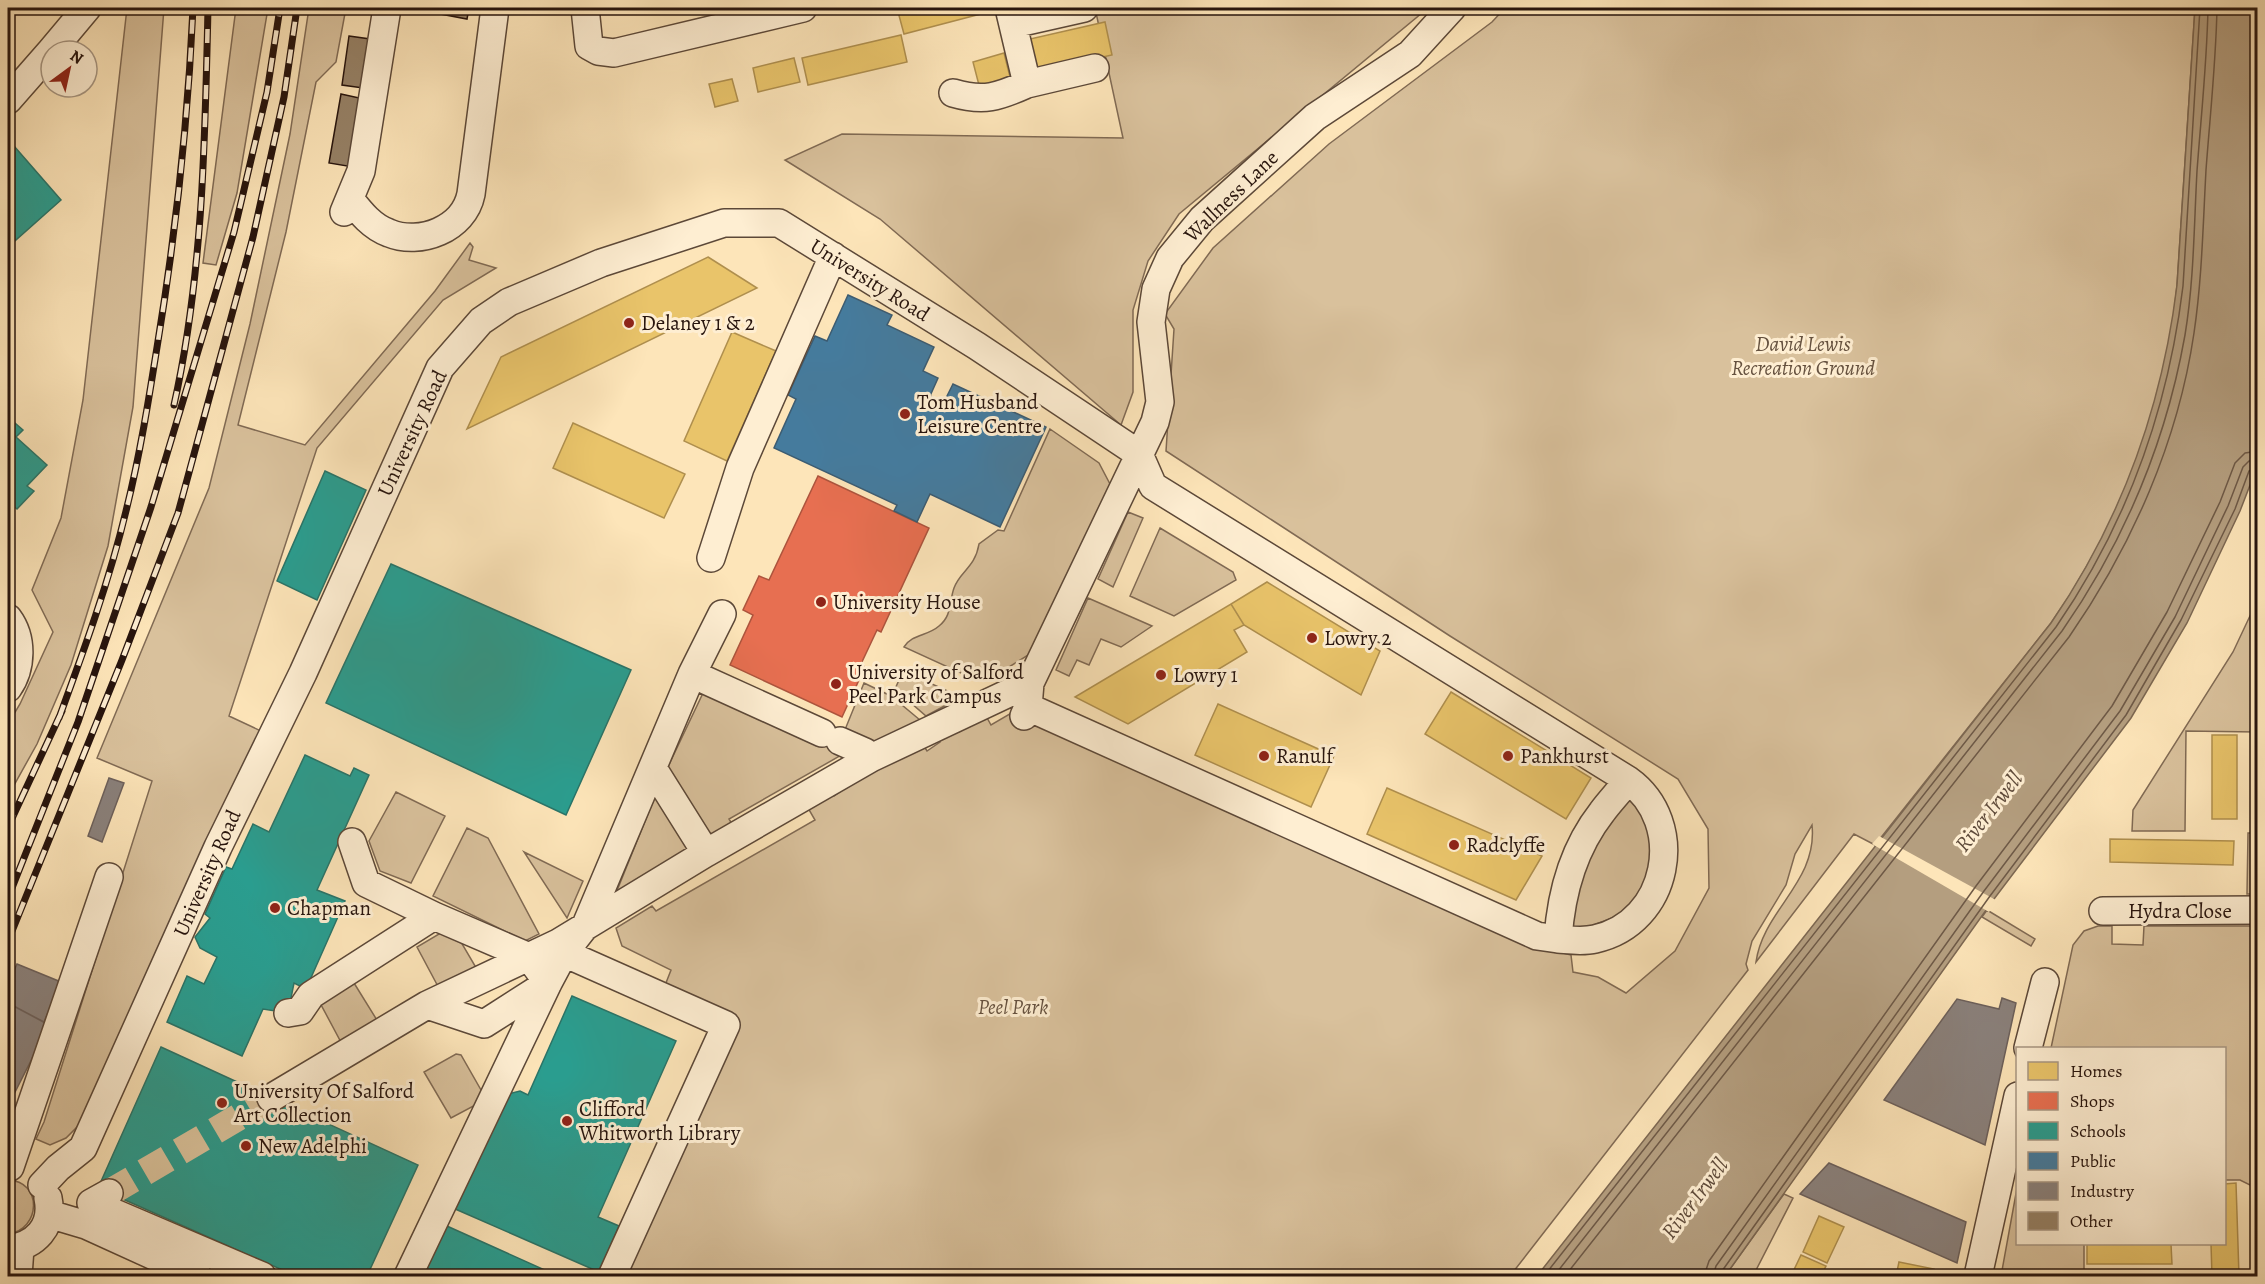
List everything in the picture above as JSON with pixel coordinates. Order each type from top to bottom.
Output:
[{"type":"street","points":[[61,39],[87,8]]},
{"type":"street","points":[[387,8],[361,171],[347,206],[375,226],[406,238],[427,237],[448,227],[466,208],[471,194],[495,8]]},
{"type":"street","points":[[585,8],[590,46],[598,51],[614,53],[803,8]]},
{"type":"street","points":[[1027,84],[1011,16],[1084,8]]},
{"type":"street","name":"Wallness Lane","points":[[1027,702],[1155,422],[1160,402],[1151,322],[1156,289],[1170,258],[1202,219],[1315,117],[1410,54],[1452,8]]},
{"type":"street","points":[[8,100],[39,65]]},
{"type":"street","points":[[953,93],[970,98],[995,98],[1027,84],[1095,68]]},
{"type":"street","name":"University Road","points":[[42,1185],[58,1168],[83,1148],[218,847],[303,674],[440,368],[481,321],[509,302],[601,263],[724,223],[779,223],[995,358],[1139,454]]},
{"type":"street","points":[[711,558],[740,468],[833,256]]},
{"type":"street","points":[[271,1098],[427,1005],[529,957],[586,925],[871,758],[1027,702],[1538,936],[1580,942],[1611,934],[1637,916],[1656,890],[1664,860],[1662,829],[1650,801],[1641,789],[1153,486],[1139,454]]},
{"type":"street","points":[[408,1276],[548,983],[564,953],[586,925],[654,770],[692,674],[722,614]]},
{"type":"street","points":[[8,618],[19,639],[15,678],[8,688]]},
{"type":"street","points":[[692,674],[865,752],[871,758]]},
{"type":"street","points":[[654,770],[706,853]]},
{"type":"street","points":[[1558,939],[1563,898],[1575,859],[1601,813],[1628,780]]},
{"type":"street","points":[[352,842],[366,883],[434,916],[529,957],[548,983]]},
{"type":"street","points":[[18,1276],[14,1249],[39,1236],[50,1214],[49,1199],[42,1185],[28,1172],[9,1167],[109,877]]},
{"type":"street","name":"Hydra Close","points":[[2103,911],[2258,910]]},
{"type":"street","points":[[288,1013],[300,1011],[311,995],[434,916]]},
{"type":"street","points":[[564,953],[726,1025],[612,1276]]},
{"type":"street","points":[[2028,1047],[2045,982]]},
{"type":"street","points":[[427,1005],[484,1024],[548,983]]},
{"type":"street","points":[[1978,1276],[2016,1105]]},
{"type":"street","points":[[109,1192],[91,1203],[262,1276]]},
{"type":"street","points":[[50,1214],[86,1225],[198,1276]]},
{"type":"green space","points":[[127,8],[164,8],[133,407],[108,546],[71,665],[37,744],[8,796],[8,724],[20,704],[53,632],[32,590],[61,518],[83,400]]},
{"type":"green space","points":[[236,8],[268,8],[237,193],[216,265],[203,263]]},
{"type":"green space","points":[[309,8],[346,8],[336,62],[316,82],[286,232],[238,425],[305,445],[435,291],[470,243],[473,247],[469,260],[496,268],[443,300],[317,448],[229,716],[261,731],[87,1117],[66,1138],[50,1145],[36,1139],[44,1122],[152,781],[97,758],[209,488],[250,324],[290,134]]},
{"type":"green space","points":[[1095,8],[1428,8],[1179,214],[1148,261],[1133,310],[1133,392],[1121,425],[880,219],[785,160],[842,134],[1123,138]]},
{"type":"green space","points":[[1505,8],[2195,8],[2172,331],[2151,420],[2136,463],[2104,536],[2051,623],[1875,845],[1854,834],[1756,962],[1769,927],[1799,880],[1807,863],[1812,845],[1812,825],[1795,854],[1786,885],[1752,941],[1746,964],[1748,970],[1510,1276],[618,1276],[732,1024],[662,993],[671,970],[622,946],[616,928],[652,906],[656,911],[815,820],[808,808],[832,793],[834,796],[867,773],[922,743],[927,751],[940,742],[937,737],[959,732],[986,716],[991,725],[1013,712],[1532,945],[1571,955],[1573,972],[1598,977],[1626,993],[1675,951],[1709,888],[1708,829],[1678,779],[1450,636],[1166,451],[1174,329],[1165,314],[1213,248],[1329,144],[1492,22]]},
{"type":"green space","points":[[1050,429],[1099,463],[1111,486],[1033,652],[1001,672],[998,668],[976,680],[904,647],[911,640],[935,629],[946,618],[954,588],[974,559],[979,544],[998,530],[1004,531]]},
{"type":"green space","points":[[1128,512],[1143,518],[1113,587],[1098,579]]},
{"type":"green space","points":[[1160,528],[1233,572],[1236,580],[1174,616],[1130,596]]},
{"type":"green space","points":[[1088,598],[1152,626],[1121,647],[1101,639],[1089,665],[1077,660],[1069,676],[1056,670]]},
{"type":"green space","points":[[2257,601],[2257,732],[2186,731],[2185,831],[2132,831],[2133,810],[2233,652]]},
{"type":"green space","points":[[903,671],[961,697],[926,716],[895,689]]},
{"type":"green space","points":[[864,683],[891,696],[920,720],[869,748],[842,737]]},
{"type":"green space","points":[[704,691],[852,749],[729,819],[732,824],[705,839],[665,773]]},
{"type":"green space","points":[[658,789],[693,845],[614,898]]},
{"type":"green space","points":[[396,792],[445,816],[411,883],[380,871],[369,841]]},
{"type":"green space","points":[[1626,801],[1638,802],[1658,840],[1638,908],[1573,933],[1566,912],[1584,857]]},
{"type":"green space","points":[[467,828],[488,838],[539,934],[525,941],[433,896]]},
{"type":"green space","points":[[2248,833],[2257,833],[2257,894],[2247,894]]},
{"type":"green space","points":[[524,852],[583,881],[567,918]]},
{"type":"green space","points":[[1987,910],[2035,939],[2031,946],[1982,917]]},
{"type":"green space","points":[[2098,926],[2112,926],[2112,944],[2143,945],[2144,926],[2257,926],[2257,1185],[2252,1186],[2240,1180],[2226,1180],[2226,1047],[2051,1047],[2073,945],[2084,931]]},
{"type":"green space","points":[[449,928],[454,930],[478,971],[441,992],[417,947]]},
{"type":"green space","points":[[354,983],[380,1025],[343,1046],[319,1001]]},
{"type":"green space","points":[[456,1054],[461,1055],[485,1097],[483,1101],[451,1118],[424,1072]]},
{"type":"green space","points":[[8,1180],[19,1182],[27,1188],[34,1206],[27,1224],[19,1231],[8,1234]]},
{"type":"green space","points":[[1784,1194],[1793,1198],[1753,1276],[1725,1276]]},
{"type":"green space","points":[[2016,1194],[2016,1245],[2084,1245],[2084,1276],[2001,1276]]},
{"type":"water","name":"River Irwell","points":[[2195,8],[2257,8],[2257,467],[2240,511],[2187,623],[2131,718],[1994,899],[1725,1276],[1537,1276],[2051,623],[2098,544],[2135,462],[2161,375],[2170,331],[2177,285]]},
{"type":"pier","points":[[1879,836],[1997,901],[1989,912],[1872,844]]},
{"type":"building: Homes","points":[[897,8],[995,8],[996,10],[904,34]]},
{"type":"building: Homes","points":[[1105,22],[1112,55],[1038,71],[1030,39]]},
{"type":"building: Homes","points":[[901,35],[907,62],[808,85],[802,58]]},
{"type":"building: Homes","points":[[1004,53],[1011,81],[980,89],[973,62]]},
{"type":"building: Homes","points":[[794,58],[800,82],[758,92],[753,68]]},
{"type":"building: Homes","points":[[732,79],[738,101],[715,107],[709,84]]},
{"type":"building: Homes","name":"Delaney 1 & 2","points":[[708,257],[757,288],[467,429],[501,357]]},
{"type":"building: Homes","points":[[732,332],[776,351],[727,461],[684,441]]},
{"type":"building: Homes","points":[[573,423],[685,474],[664,518],[553,468]]},
{"type":"building: Homes","name":"Lowry 2","points":[[1267,582],[1380,651],[1361,695],[1244,625],[1231,604]]},
{"type":"building: Homes","name":"Lowry 1","points":[[1231,604],[1244,625],[1234,630],[1247,652],[1128,724],[1075,697]]},
{"type":"building: Homes","name":"Pankhurst","points":[[1451,692],[1591,778],[1566,819],[1425,734]]},
{"type":"building: Homes","name":"Ranulf","points":[[1218,704],[1334,756],[1311,807],[1195,755]]},
{"type":"building: Homes","points":[[2212,735],[2237,735],[2237,819],[2212,819]]},
{"type":"building: Homes","name":"Radclyffe","points":[[1387,788],[1542,856],[1516,900],[1367,834]]},
{"type":"building: Homes","points":[[2110,839],[2234,841],[2233,865],[2110,862]]},
{"type":"building: Homes","points":[[2236,1183],[2239,1276],[2212,1276],[2211,1245],[2226,1245],[2226,1184]]},
{"type":"building: Homes","points":[[1819,1216],[1844,1227],[1827,1263],[1803,1252]]},
{"type":"building: Homes","points":[[2087,1245],[2171,1245],[2172,1264],[2087,1264]]},
{"type":"building: Homes","points":[[1801,1255],[1826,1266],[1821,1276],[1791,1276]]},
{"type":"building: Homes","points":[[1899,1262],[1934,1269],[1933,1276],[1896,1276]]},
{"type":"building: Shops","name":"University House","points":[[818,476],[929,528],[881,632],[877,630],[861,664],[865,667],[842,717],[730,665],[753,615],[743,610],[759,576],[769,580]]},
{"type":"building: Schools","points":[[14,146],[61,200],[8,247],[8,152]]},
{"type":"building: Schools","points":[[8,417],[23,430],[16,437],[47,465],[27,486],[34,491],[17,509],[11,504],[8,508]]},
{"type":"building: Schools","points":[[325,471],[366,490],[317,600],[277,581]]},
{"type":"building: Schools","points":[[391,564],[631,670],[566,815],[326,703]]},
{"type":"building: Schools","name":"Chapman","points":[[305,755],[350,776],[354,768],[369,775],[317,890],[345,901],[306,989],[294,983],[288,1013],[263,1009],[242,1056],[167,1022],[187,976],[204,984],[217,957],[200,948],[195,937],[210,918],[205,914],[226,867],[232,869],[253,824],[269,832]]},
{"type":"building: Schools","name":"Clifford Whitworth Library","points":[[572,996],[676,1041],[598,1217],[619,1226],[599,1272],[453,1208],[504,1095],[520,1091],[528,1095]]},
{"type":"building: Schools","name":"New Adelphi","points":[[161,1047],[418,1165],[367,1276],[296,1276],[98,1188]]},
{"type":"building: Schools","points":[[438,1222],[558,1276],[414,1276]]},
{"type":"building: Public","name":"Tom Husband Leisure Centre","points":[[848,295],[892,315],[887,325],[934,347],[923,371],[938,378],[930,396],[944,402],[953,384],[1046,427],[1000,527],[930,494],[917,522],[894,511],[897,505],[774,448],[796,399],[788,395],[815,336],[827,341]]},
{"type":"building: Industry","points":[[109,778],[124,783],[102,842],[88,836]]},
{"type":"building: Industry","points":[[17,964],[61,982],[44,1022],[8,1003],[8,985]]},
{"type":"building: Industry","points":[[2002,998],[2016,1003],[1985,1145],[1884,1100],[1957,999],[1999,1009]]},
{"type":"building: Industry","points":[[8,1003],[49,1025],[8,1106]]},
{"type":"building: Industry","points":[[1829,1163],[1966,1222],[1957,1263],[1800,1194]]},
{"type":"building: Other","points":[[409,8],[469,8],[467,19]]},
{"type":"building: Other","points":[[349,36],[370,39],[363,88],[342,85]]},
{"type":"building: Other","points":[[341,94],[364,99],[353,167],[329,163]]},
{"type":"tunnel","points":[[109,1193],[271,1098]]},
{"type":"railway","points":[[59,718],[112,564],[140,448],[176,217],[188,92],[193,8]]},
{"type":"railway","points":[[174,405],[184,356],[197,257],[204,157],[208,8]]},
{"type":"railway","points":[[8,898],[78,722],[151,507],[234,232],[267,92],[280,8]]},
{"type":"railway","points":[[8,941],[122,660],[178,513],[253,237],[284,97],[297,8]]},
{"type":"railway","points":[[8,827],[62,711]]},
{"type":"place","name":"Delaney 1 & 2","points":[[629,323]]},
{"type":"place","name":"Tom Husband Leisure Centre","points":[[905,414]]},
{"type":"place","name":"University House","points":[[821,602]]},
{"type":"place","name":"Lowry 2","points":[[1312,638]]},
{"type":"place","name":"Lowry 1","points":[[1161,675]]},
{"type":"place","name":"University of Salford Peel Park Campus","points":[[836,684]]},
{"type":"place","name":"Ranulf","points":[[1264,756]]},
{"type":"place","name":"Pankhurst","points":[[1508,756]]},
{"type":"place","name":"Radclyffe","points":[[1454,845]]},
{"type":"place","name":"Chapman","points":[[275,908]]},
{"type":"place","name":"University Of Salford Art Collection","points":[[222,1103]]},
{"type":"place","name":"Clifford Whitworth Library","points":[[567,1121]]},
{"type":"place","name":"New Adelphi","points":[[246,1146]]},
{"type":"park label","name":"David Lewis Recreation Ground","points":[[1803,356]]},
{"type":"park label","name":"Peel Park","points":[[1013,1007]]}]
